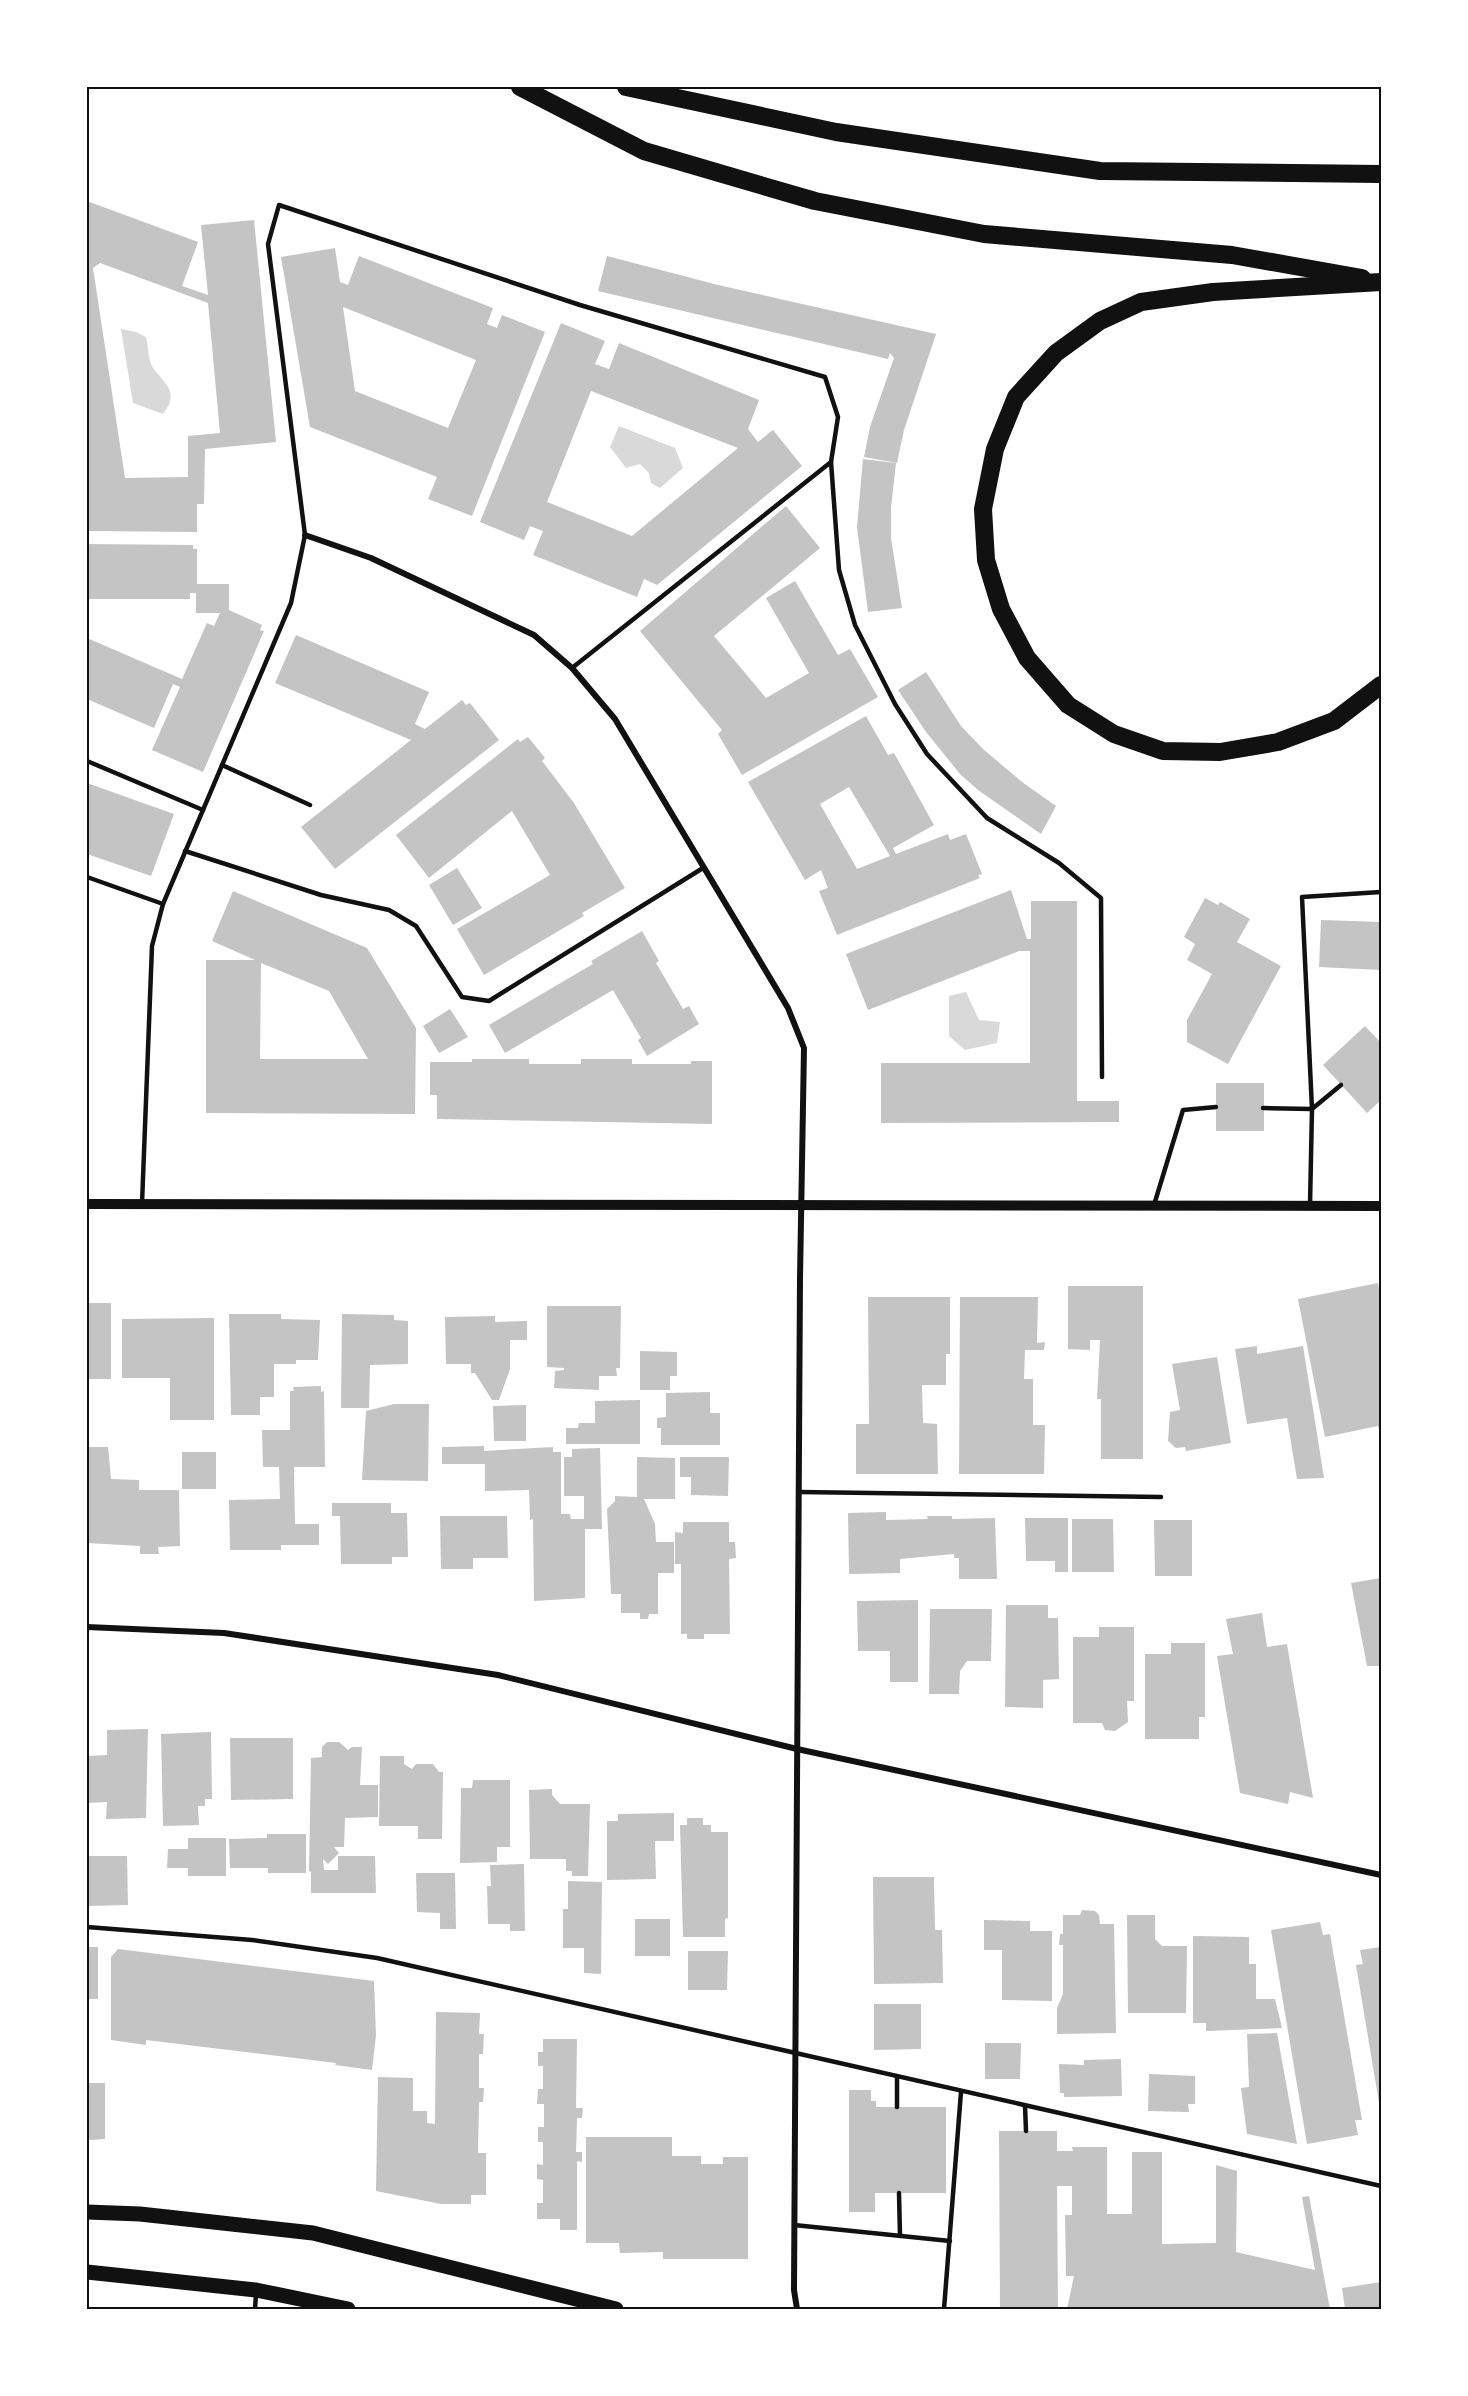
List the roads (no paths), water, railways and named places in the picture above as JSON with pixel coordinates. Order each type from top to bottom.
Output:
[{"type":"highway","points":[[520,87],[644,151],[815,201],[984,234],[1232,255],[1381,282]]},
{"type":"highway","points":[[626,87],[836,132],[1100,171],[1381,174]]},
{"type":"highway","points":[[1381,282],[1202,294],[1141,302],[1100,321],[1056,353],[1016,397],[995,449],[983,509],[986,560],[1001,609],[1027,658],[1068,705],[1114,734],[1163,751],[1220,752],[1278,742],[1335,721],[1381,685]]},
{"type":"main road","points":[[87,2212],[140,2214],[313,2233],[616,2309]]},
{"type":"main road","points":[[87,2272],[256,2290],[348,2309]]},
{"type":"street","points":[[305,535],[371,558],[534,636],[572,668],[615,719],[788,1008],[804,1048],[800,1205],[794,2225],[794,2290],[797,2309]]},
{"type":"street","points":[[87,1204],[1381,1206]]},
{"type":"street","points":[[87,1628],[224,1633],[498,1675],[797,1749],[1381,1875]]},
{"type":"lane","points":[[142,1204],[152,946],[163,904],[291,603],[305,535],[267,244],[279,204],[580,305],[825,377],[838,417],[831,462],[839,570],[855,625],[894,704],[927,754],[987,818],[1059,863],[1101,898],[1102,1077]]},
{"type":"lane","points":[[572,668],[831,462]]},
{"type":"lane","points":[[87,761],[203,810]]},
{"type":"lane","points":[[222,765],[310,805]]},
{"type":"lane","points":[[185,851],[321,895],[389,910],[416,926],[462,997],[489,1001],[704,868]]},
{"type":"lane","points":[[87,878],[163,904]]},
{"type":"lane","points":[[1310,1205],[1312,1109],[1302,897],[1381,892]]},
{"type":"lane","points":[[1263,1108],[1312,1109],[1341,1085]]},
{"type":"lane","points":[[1154,1205],[1183,1110],[1216,1107]]},
{"type":"lane","points":[[799,1492],[1161,1497]]},
{"type":"lane","points":[[87,1927],[252,1941],[376,1958],[1381,2186]]},
{"type":"lane","points":[[897,2077],[897,2107]]},
{"type":"lane","points":[[944,2309],[961,2092]]},
{"type":"lane","points":[[1025,2106],[1026,2131]]},
{"type":"lane","points":[[899,2193],[900,2236]]},
{"type":"lane","points":[[794,2225],[950,2241]]},
{"type":"lane","points":[[255,2309],[256,2290]]}]
